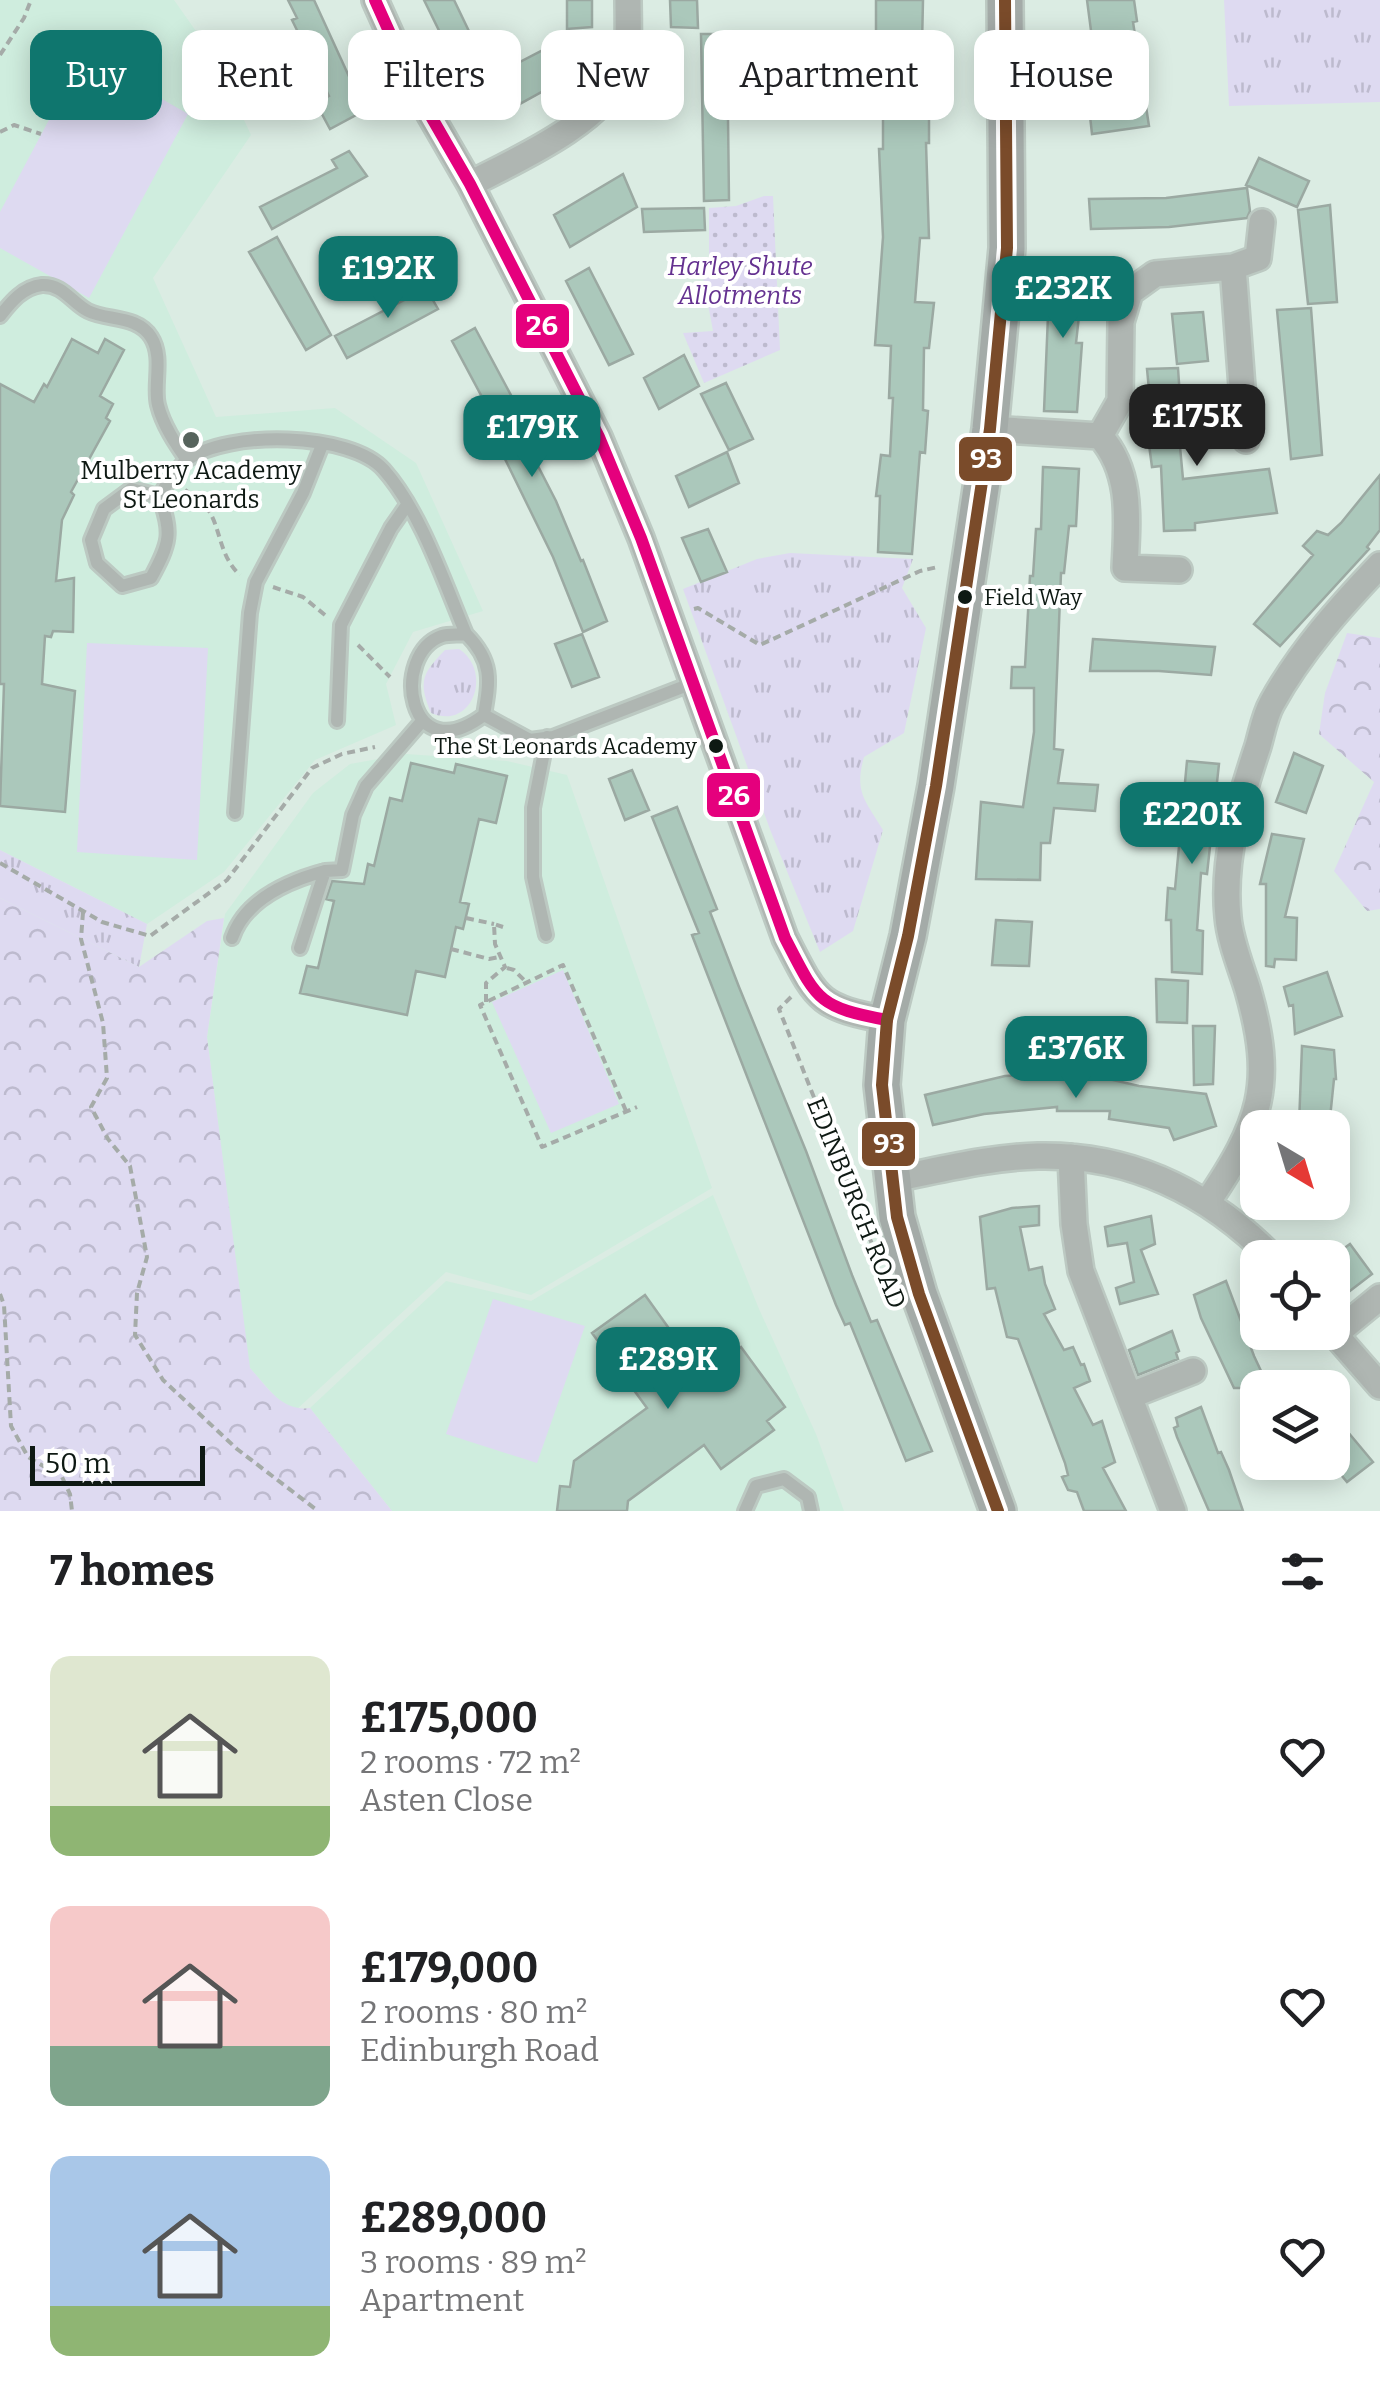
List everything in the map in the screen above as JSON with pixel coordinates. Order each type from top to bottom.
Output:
[{"type":"main road","points":[[998,1511],[920,1294],[897,1218],[882,1085],[886,1020],[908,936],[936,786],[990,430],[1008,248],[1005,0]]},
{"type":"street","points":[[375,0],[414,87],[470,184],[599,437],[641,538],[786,938],[808,982],[824,1002],[850,1013],[886,1020]]},
{"type":"street","points":[[470,184],[595,112],[625,70],[628,0]]},
{"type":"street","points":[[1100,436],[1120,401],[1121,322],[1130,292],[1155,274],[1233,267],[1258,258],[1262,222]]},
{"type":"street","points":[[1233,267],[1246,440]]},
{"type":"street","points":[[990,430],[1100,436],[1114,451],[1121,467],[1127,516],[1124,568],[1179,570]]},
{"type":"street","points":[[1207,1203],[1239,1150],[1261,1098],[1264,1057],[1228,920],[1227,870],[1244,790],[1270,706],[1351,595],[1380,566]]},
{"type":"street","points":[[893,1179],[1035,1156],[1070,1157],[1166,1179],[1207,1203],[1255,1240]]},
{"type":"street","points":[[1070,1157],[1081,1271],[1173,1511]]},
{"type":"street","points":[[1350,1320],[1380,1297]]},
{"type":"street","points":[[1349,1350],[1380,1386]]},
{"type":"street","points":[[1128,1396],[1193,1370]]},
{"type":"lane","points":[[0,316],[14,299],[40,285],[56,287],[88,311],[132,322],[152,337],[158,364],[157,404],[186,460]]},
{"type":"lane","points":[[158,496],[186,460],[239,443],[288,438],[348,448],[382,467],[408,505],[466,634],[479,647],[489,670],[484,715],[468,728],[447,733],[423,720],[412,700],[412,679],[422,654],[440,637],[466,634]]},
{"type":"lane","points":[[235,812],[250,614],[256,582],[303,493],[322,445]]},
{"type":"lane","points":[[131,489],[158,496],[169,522],[168,547],[151,578],[122,586],[97,563],[90,540],[104,509],[131,489]]},
{"type":"lane","points":[[337,720],[342,625],[391,528],[408,505]]},
{"type":"lane","points":[[484,715],[530,740],[547,738],[693,684]]},
{"type":"lane","points":[[232,938],[238,922],[261,899],[326,871],[342,870],[353,815],[366,786],[423,720]]},
{"type":"lane","points":[[546,936],[533,877],[534,808],[547,738]]},
{"type":"lane","points":[[300,948],[326,871]]},
{"type":"lane","points":[[745,1511],[756,1486],[784,1478],[808,1497],[810,1511]]},
{"type":"path","points":[[0,55],[31,0]]},
{"type":"path","points":[[0,132],[14,125],[42,134]]},
{"type":"path","points":[[669,616],[698,608],[760,645],[920,572],[942,566],[967,569]]},
{"type":"path","points":[[0,863],[102,922],[150,936],[227,880],[312,768],[342,754],[404,740]]},
{"type":"path","points":[[83,912],[82,939],[103,1022],[107,1078],[92,1107],[108,1139],[130,1166],[148,1258],[136,1293],[135,1336],[163,1380],[237,1448],[318,1511]]},
{"type":"path","points":[[466,918],[503,927]]},
{"type":"path","points":[[494,924],[506,968],[526,982]]},
{"type":"path","points":[[451,949],[489,959],[500,957]]},
{"type":"path","points":[[626,1111],[563,965],[480,1005],[542,1147],[637,1107]]},
{"type":"path","points":[[486,1002],[486,983],[506,968]]},
{"type":"path","name":"EDINBURGH ROAD","points":[[808,982],[778,1009],[873,1245]]},
{"type":"path","points":[[0,1294],[4,1305],[11,1426],[28,1457],[62,1477],[72,1511]]},
{"type":"shaded area","name":"Mulberry Academy St Leonards","points":[[0,0],[174,0],[195,30],[182,30],[182,120],[244,120],[251,135],[153,278],[216,417],[335,408],[416,463],[483,611],[413,632],[386,684],[396,725],[315,760],[224,872],[147,924],[0,850]]},
{"type":"shaded area","points":[[406,754],[507,761],[567,775],[712,1188],[531,1295],[446,1272],[296,1410],[280,1402],[249,1367],[207,1037],[225,914],[313,793],[350,764]]},
{"type":"shaded area","points":[[713,1195],[816,1434],[844,1511],[392,1511],[310,1408],[446,1281],[531,1301]]},
{"type":"green space","points":[[1224,0],[1380,0],[1380,102],[1229,106]]},
{"type":"green space","points":[[162,99],[182,111],[185,120],[89,298],[0,248],[0,212],[49,120],[162,120]]},
{"type":"green space","name":"Harley Shute Allotments","points":[[773,196],[780,350],[704,383],[683,333],[713,331],[700,261],[709,259],[709,208],[736,206]]},
{"type":"green space","points":[[790,553],[913,559],[902,588],[926,628],[904,733],[864,757],[861,769],[866,803],[883,830],[853,931],[820,952],[771,832],[683,589],[757,559]]},
{"type":"green space","points":[[1347,633],[1380,638],[1380,909],[1367,911],[1334,871],[1374,782],[1319,734],[1325,693]]},
{"type":"green space","points":[[87,643],[208,648],[197,860],[77,852]]},
{"type":"green space","points":[[459,649],[475,671],[473,696],[458,714],[431,713],[424,678],[445,650]]},
{"type":"green space","points":[[0,850],[147,924],[139,967],[0,898]]},
{"type":"green space","points":[[0,898],[139,967],[207,921],[224,918],[207,1037],[250,1368],[283,1402],[310,1408],[392,1511],[0,1511]]},
{"type":"green space","points":[[563,970],[619,1104],[551,1133],[492,1002]]},
{"type":"green space","points":[[493,1299],[585,1326],[537,1463],[446,1434]]},
{"type":"building","points":[[288,0],[314,0],[328,30],[297,30],[292,20],[297,18]]},
{"type":"building","points":[[424,0],[454,0],[468,30],[439,30]]},
{"type":"building","points":[[567,0],[592,0],[592,27],[567,29]]},
{"type":"building","points":[[670,0],[697,0],[698,28],[671,27]]},
{"type":"building","points":[[876,0],[923,0],[922,30],[876,30]]},
{"type":"building","points":[[1087,0],[1134,0],[1134,30],[1091,30]]},
{"type":"building","points":[[328,31],[348,74],[348,119],[330,129],[325,120],[329,96]]},
{"type":"building","points":[[701,34],[704,120],[728,120],[729,200],[704,201]]},
{"type":"building","points":[[541,51],[541,92],[521,103],[521,61]]},
{"type":"building","points":[[883,120],[929,120],[929,238],[920,238],[915,302],[934,303],[929,348],[924,348],[923,410],[928,411],[925,453],[920,452],[912,554],[878,552],[880,496],[876,496],[881,455],[890,456],[893,398],[889,398],[891,346],[875,345],[883,237],[879,149],[883,149]]},
{"type":"building","points":[[1090,120],[1148,120],[1149,126],[1092,134]]},
{"type":"building","points":[[349,151],[367,176],[272,229],[260,207],[337,168],[332,160]]},
{"type":"building","points":[[1259,158],[1309,181],[1297,207],[1246,185]]},
{"type":"building","points":[[623,174],[637,207],[570,247],[554,215]]},
{"type":"building","points":[[1247,188],[1247,218],[1169,227],[1091,229],[1089,199],[1166,198]]},
{"type":"building","points":[[1330,205],[1337,302],[1308,304],[1298,210]]},
{"type":"building","points":[[704,208],[705,230],[644,232],[642,209]]},
{"type":"building","points":[[277,237],[331,335],[306,350],[249,252]]},
{"type":"building","points":[[589,268],[633,354],[609,365],[566,281]]},
{"type":"building","points":[[1050,268],[1084,271],[1076,343],[1082,343],[1077,412],[1044,411]]},
{"type":"building","points":[[422,281],[438,309],[347,358],[335,336],[408,298],[404,292]]},
{"type":"building","points":[[1311,308],[1322,455],[1291,459],[1277,310]]},
{"type":"building","points":[[1203,312],[1208,361],[1177,364],[1172,314]]},
{"type":"building","points":[[475,328],[528,427],[520,431],[556,501],[607,621],[583,632],[553,557],[504,457],[512,453],[452,341]]},
{"type":"building","points":[[72,339],[98,353],[105,339],[124,350],[100,396],[113,404],[106,418],[110,421],[71,492],[74,495],[62,520],[56,581],[74,578],[73,632],[53,631],[51,637],[45,636],[42,684],[75,691],[65,812],[0,806],[4,684],[0,684],[0,384],[34,402],[44,384],[47,387]]},
{"type":"building","points":[[684,355],[699,386],[659,409],[644,378]]},
{"type":"building","points":[[1178,368],[1181,413],[1177,414],[1183,479],[1269,469],[1277,513],[1195,523],[1195,530],[1164,531],[1161,466],[1152,467],[1146,422],[1152,421],[1147,369]]},
{"type":"building","points":[[726,383],[753,439],[729,450],[701,394]]},
{"type":"building","points":[[727,452],[739,483],[689,507],[676,476]]},
{"type":"building","points":[[1043,467],[1079,469],[1076,526],[1069,526],[1061,573],[1054,749],[1063,750],[1058,783],[1098,785],[1095,811],[1054,808],[1050,843],[1041,843],[1040,880],[976,879],[981,802],[1023,807],[1034,732],[1034,688],[1011,688],[1012,667],[1025,667],[1030,576],[1036,529],[1041,529]]},
{"type":"building","points":[[1380,475],[1380,530],[1369,549],[1280,646],[1254,624],[1313,555],[1303,546],[1317,531],[1328,535]]},
{"type":"building","points":[[708,529],[727,572],[701,582],[682,538]]},
{"type":"building","points":[[582,634],[599,677],[572,687],[555,644]]},
{"type":"building","points":[[1093,639],[1215,647],[1211,675],[1090,671]]},
{"type":"building","points":[[1294,753],[1323,766],[1306,813],[1276,802]]},
{"type":"building","points":[[1187,761],[1219,764],[1207,874],[1201,873],[1197,930],[1203,931],[1202,974],[1172,972],[1171,920],[1166,920],[1168,888],[1175,889]]},
{"type":"building","points":[[411,763],[454,773],[456,764],[507,776],[496,823],[479,819],[460,902],[469,904],[463,929],[456,927],[445,977],[416,971],[407,1015],[300,993],[307,966],[318,968],[334,901],[326,899],[332,881],[364,884],[368,864],[374,866],[390,798],[402,801]]},
{"type":"building","points":[[632,770],[649,810],[625,820],[609,779]]},
{"type":"building","points":[[677,807],[717,909],[710,912],[852,1275],[871,1322],[877,1320],[932,1451],[906,1461],[850,1323],[845,1325],[836,1305],[692,935],[699,933],[652,817]]},
{"type":"building","points":[[1272,834],[1304,839],[1285,917],[1297,918],[1296,960],[1275,959],[1274,967],[1266,966],[1266,884],[1260,884]]},
{"type":"building","points":[[996,920],[1032,922],[1029,966],[992,965]]},
{"type":"building","points":[[1327,972],[1342,1016],[1295,1034],[1293,1005],[1289,1006],[1284,987]]},
{"type":"building","points":[[1156,979],[1188,981],[1187,1023],[1157,1022]]},
{"type":"building","points":[[1193,1026],[1215,1026],[1213,1084],[1194,1085]]},
{"type":"building","points":[[1302,1046],[1334,1050],[1336,1079],[1331,1110],[1300,1110]]},
{"type":"building","points":[[1050,1073],[1051,1078],[1100,1077],[1206,1094],[1216,1126],[1174,1140],[1169,1128],[1109,1119],[1110,1111],[1057,1111],[1057,1107],[984,1114],[933,1125],[925,1095],[1005,1076]]},
{"type":"building","points":[[1039,1206],[1039,1225],[1020,1227],[1029,1270],[1042,1267],[1055,1309],[1044,1314],[1064,1350],[1073,1347],[1081,1365],[1084,1364],[1090,1381],[1074,1388],[1093,1425],[1102,1421],[1115,1462],[1103,1468],[1126,1511],[1084,1511],[1077,1492],[1068,1490],[1062,1477],[1068,1475],[1065,1463],[1018,1339],[1007,1337],[995,1288],[987,1289],[980,1217]]},
{"type":"building","points":[[1151,1216],[1155,1244],[1141,1250],[1158,1294],[1120,1304],[1116,1288],[1134,1282],[1127,1243],[1108,1246],[1105,1227]]},
{"type":"building","points":[[1350,1244],[1372,1274],[1350,1291]]},
{"type":"building","points":[[1226,1281],[1240,1318],[1240,1350],[1252,1350],[1261,1370],[1240,1370],[1240,1388],[1234,1388],[1194,1295]]},
{"type":"building","points":[[645,1295],[698,1369],[719,1354],[724,1360],[741,1347],[785,1407],[767,1421],[774,1430],[721,1469],[704,1445],[628,1501],[627,1511],[557,1511],[560,1486],[570,1487],[574,1461],[647,1408],[592,1333]]},
{"type":"building","points":[[1172,1331],[1178,1359],[1138,1375],[1129,1350]]},
{"type":"building","points":[[1201,1407],[1243,1511],[1209,1511],[1177,1437],[1176,1418]]},
{"type":"building","points":[[1350,1435],[1373,1462],[1350,1480]]},
{"type":"transit line","name":"26","points":[[375,0],[414,87],[470,184],[599,437],[641,538],[785,938],[822,997],[846,1010],[887,1020]]},
{"type":"transit line","name":"93","points":[[998,1511],[919,1294],[897,1217],[882,1085],[887,1020],[908,936],[936,786],[990,429],[1007,248],[1005,0]]},
{"type":"place","name":"Mulberry Academy St Leonards","points":[[191,440]]},
{"type":"place","name":"Field Way","points":[[965,597]]},
{"type":"place","name":"The St Leonards Academy","points":[[716,746]]}]
